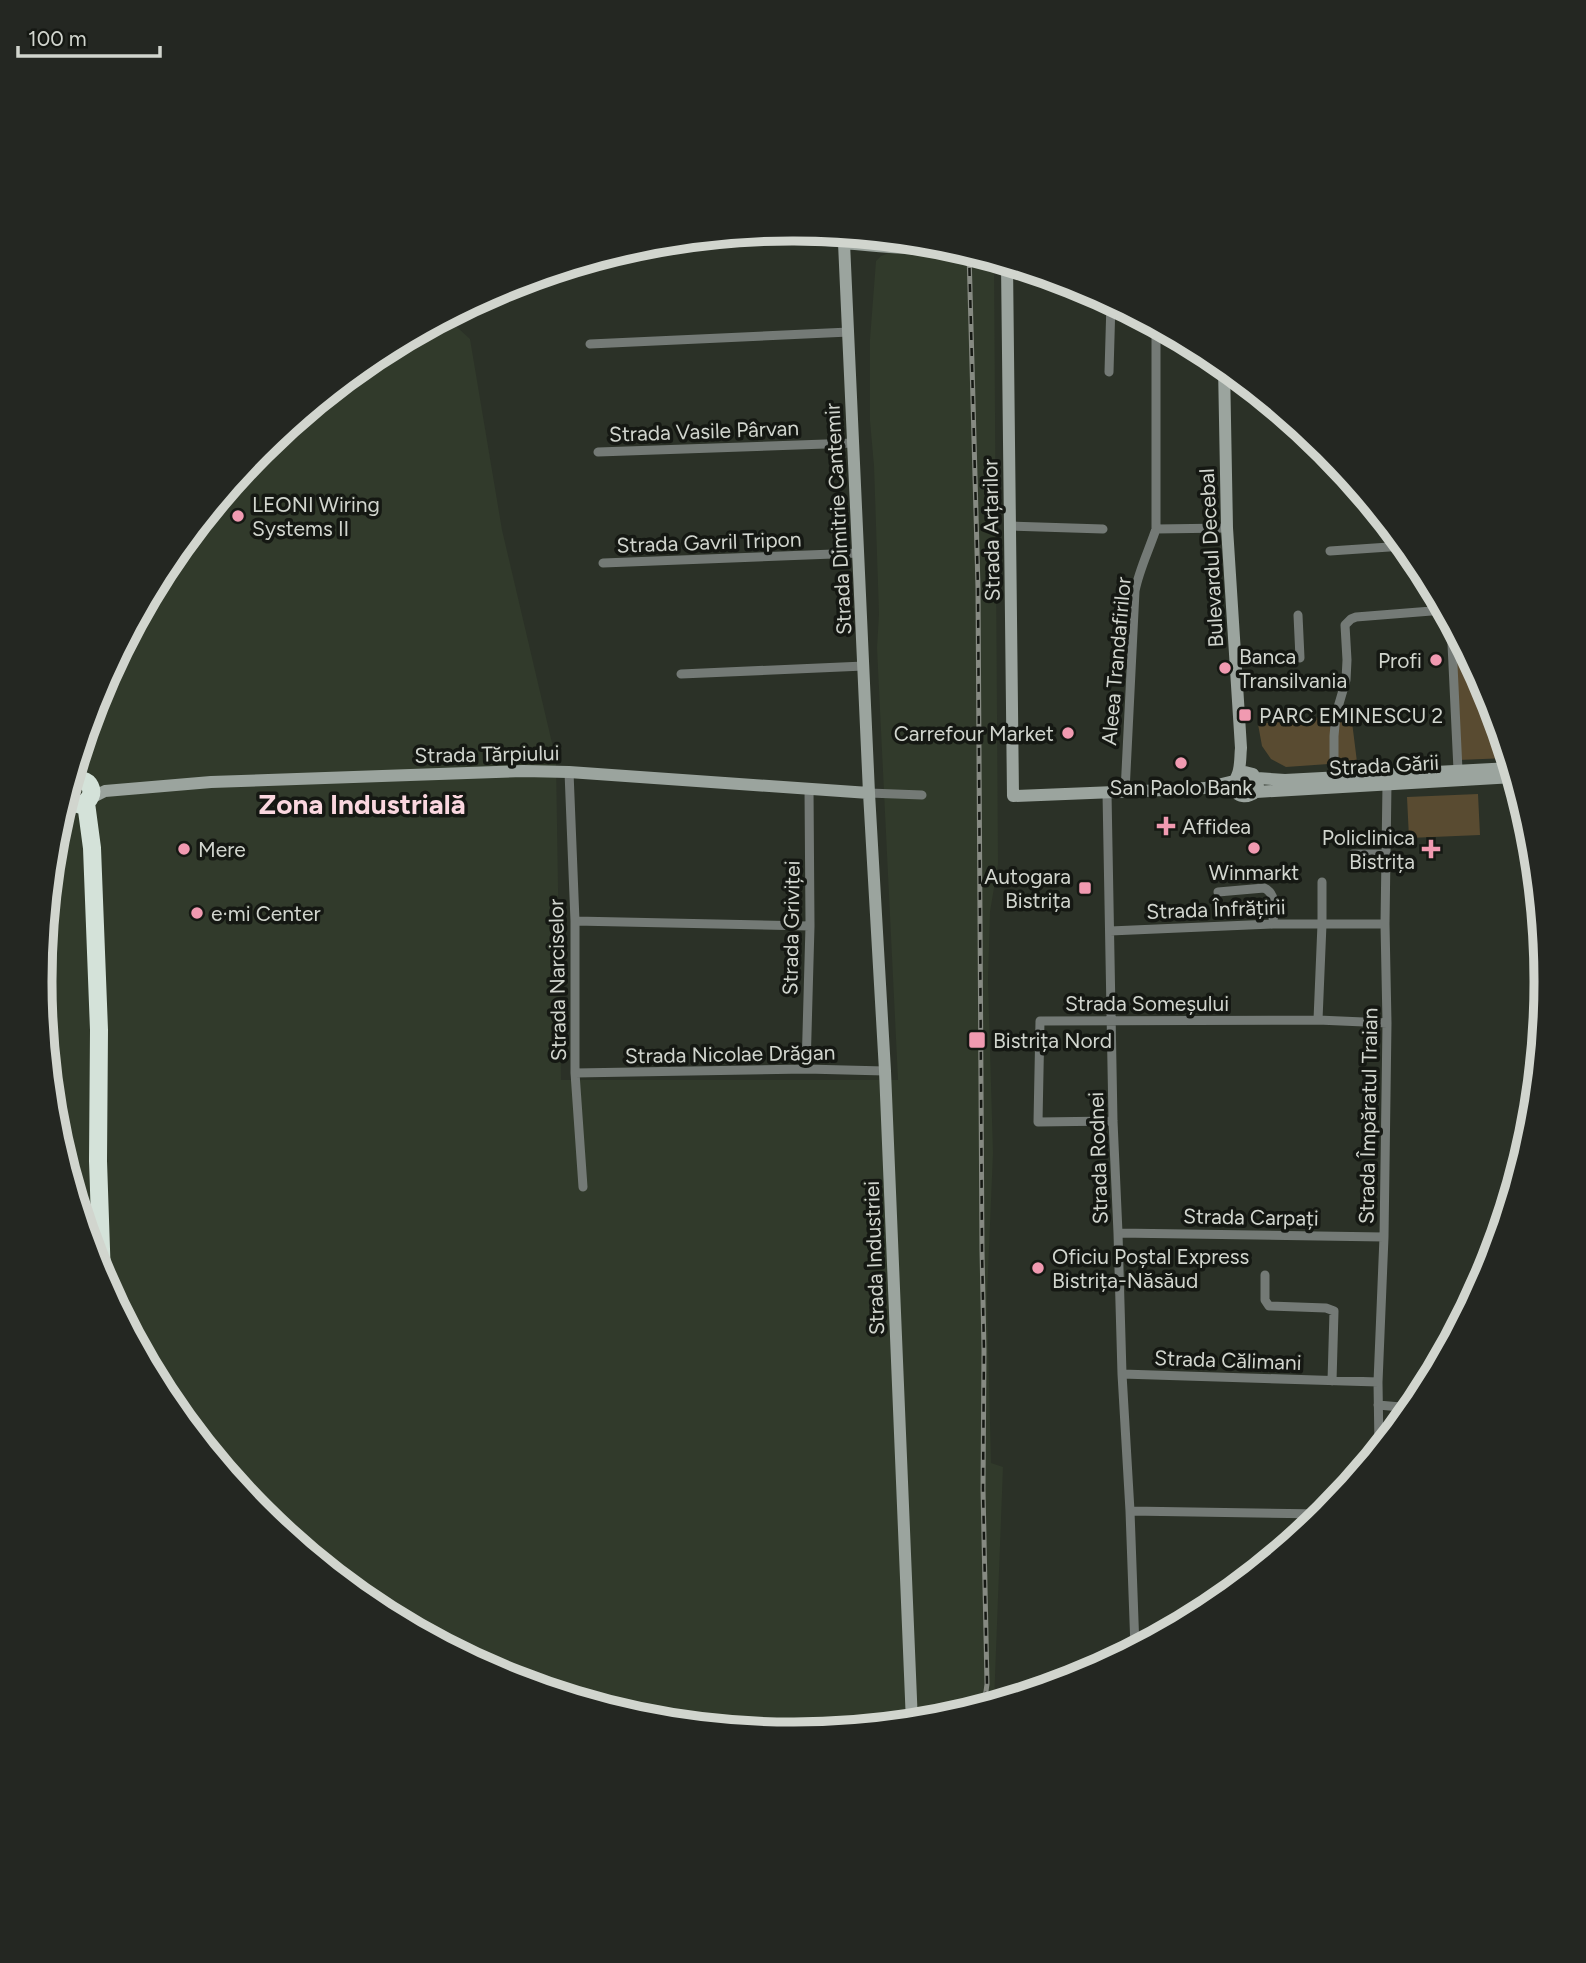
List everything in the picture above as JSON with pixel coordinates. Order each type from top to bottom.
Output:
[{"type":"highway","points":[[80,795],[92,848],[99,1030],[98,1161],[101,1243]]},
{"type":"street","name":"Strada Dimitrie Cantemir","points":[[845,243],[869,793]]},
{"type":"street","name":"Strada Arțarilor","points":[[1007,273],[1013,796]]},
{"type":"street","points":[[1109,372],[1111,312]]},
{"type":"street","points":[[590,344],[849,332]]},
{"type":"street","name":"Aleea Trandafirilor","points":[[1125,792],[1135,591],[1156,529],[1156,336]]},
{"type":"street","name":"Bulevardul Decebal","points":[[1224,380],[1227,528],[1243,780]]},
{"type":"street","name":"Strada Vasile Pârvan","points":[[598,452],[854,443]]},
{"type":"street","points":[[1010,526],[1103,529]]},
{"type":"street","points":[[1156,529],[1227,528]]},
{"type":"street","points":[[1330,551],[1392,547]]},
{"type":"street","name":"Strada Gavril Tripon","points":[[603,563],[859,553]]},
{"type":"street","points":[[1334,777],[1334,736],[1336,714],[1346,680],[1348,622],[1434,611]]},
{"type":"street","points":[[1298,615],[1300,658]]},
{"type":"street","points":[[1452,645],[1458,770]]},
{"type":"street","points":[[681,674],[864,666]]},
{"type":"street","name":"Strada Gării","points":[[1013,796],[1205,788],[1243,780],[1502,768]]},
{"type":"street","name":"Strada Tărpiului","points":[[80,795],[224,781],[523,771],[869,793]]},
{"type":"street","name":"Strada Narciselor","points":[[569,772],[575,922],[575,1073],[583,1187]]},
{"type":"street","name":"Strada Gării","points":[[1243,780],[1248,797],[1256,792],[1504,778]]},
{"type":"street","points":[[1243,780],[1258,787],[1256,792]]},
{"type":"street","name":"Strada Împăratul Traian","points":[[1379,1434],[1387,1023],[1387,784]]},
{"type":"street","name":"Strada Griviței","points":[[806,1069],[810,926],[809,788]]},
{"type":"street","points":[[869,793],[922,795]]},
{"type":"street","name":"Strada Industriei","points":[[869,793],[886,1071],[912,1712]]},
{"type":"street","name":"Strada Rodnei","points":[[1107,793],[1113,1121],[1122,1374],[1136,1638]]},
{"type":"street","points":[[1353,854],[1386,854]]},
{"type":"street","points":[[1318,1020],[1322,882]]},
{"type":"street","points":[[1218,892],[1264,888],[1269,890],[1274,897],[1273,924]]},
{"type":"street","points":[[575,922],[810,926]]},
{"type":"street","name":"Strada Înfrățirii","points":[[1110,931],[1273,924],[1385,925]]},
{"type":"street","name":"Strada Someșului","points":[[1113,1121],[1038,1122],[1040,1021],[1318,1020],[1387,1023]]},
{"type":"street","name":"Strada Nicolae Drăgan","points":[[575,1073],[806,1069],[886,1071]]},
{"type":"street","name":"Strada Carpați","points":[[1118,1233],[1384,1237]]},
{"type":"street","name":"Strada Călimani","points":[[1265,1275],[1265,1300],[1269,1306],[1326,1308],[1334,1311],[1332,1381]]},
{"type":"street","name":"Strada Călimani","points":[[1122,1374],[1378,1382]]},
{"type":"street","points":[[1378,1405],[1399,1407]]},
{"type":"street","points":[[1130,1511],[1307,1514]]},
{"type":"shaded area","points":[[897,250],[937,255],[994,269],[998,864],[990,912],[988,980],[993,1153],[987,1297],[991,1463],[1003,1467],[994,1694],[890,1716],[841,1720],[793,1722],[696,1716],[601,1697],[555,1683],[465,1646],[423,1623],[342,1569],[305,1538],[236,1470],[206,1432],[177,1393],[129,1309],[92,1220],[78,1173],[67,1126],[54,1030],[52,982],[59,885],[67,837],[92,743],[129,654],[177,570],[236,493],[305,425],[342,394],[382,366],[453,324],[470,339],[502,530],[556,760],[561,1080],[898,1080],[877,648],[879,614],[870,421],[870,339],[876,261],[881,256]]},
{"type":"shaded area","points":[[1452,645],[1477,698],[1499,758],[1458,760]]},
{"type":"shaded area","points":[[1351,714],[1357,762],[1286,767],[1271,759],[1262,746],[1258,724]]},
{"type":"shaded area","points":[[1478,794],[1480,835],[1409,838],[1407,797]]},
{"type":"railway","points":[[969,262],[978,588],[985,1697]]},
{"type":"place","name":"LEONI Wiring Systems II","points":[[238,516]]},
{"type":"place","name":"Profi","points":[[1436,660]]},
{"type":"place","name":"Banca Transilvania","points":[[1225,668]]},
{"type":"place","name":"PARC EMINESCU 2","points":[[1245,715]]},
{"type":"place","name":"Carrefour Market","points":[[1068,733]]},
{"type":"place","name":"San Paolo Bank","points":[[1181,763]]},
{"type":"place","name":"Affidea","points":[[1166,826]]},
{"type":"place","name":"Winmarkt","points":[[1254,848]]},
{"type":"place","name":"Mere","points":[[184,849]]},
{"type":"place","name":"Policlinica Bistrița","points":[[1431,849]]},
{"type":"place","name":"Autogara Bistrița","points":[[1085,888]]},
{"type":"place","name":"e·mi Center","points":[[197,913]]},
{"type":"place","name":"Bistrița Nord","points":[[977,1040]]},
{"type":"place","name":"Oficiu Poștal Express Bistrița-Năsăud","points":[[1038,1268]]},
{"type":"district","name":"Zona Industrială","points":[[362,804]]}]
